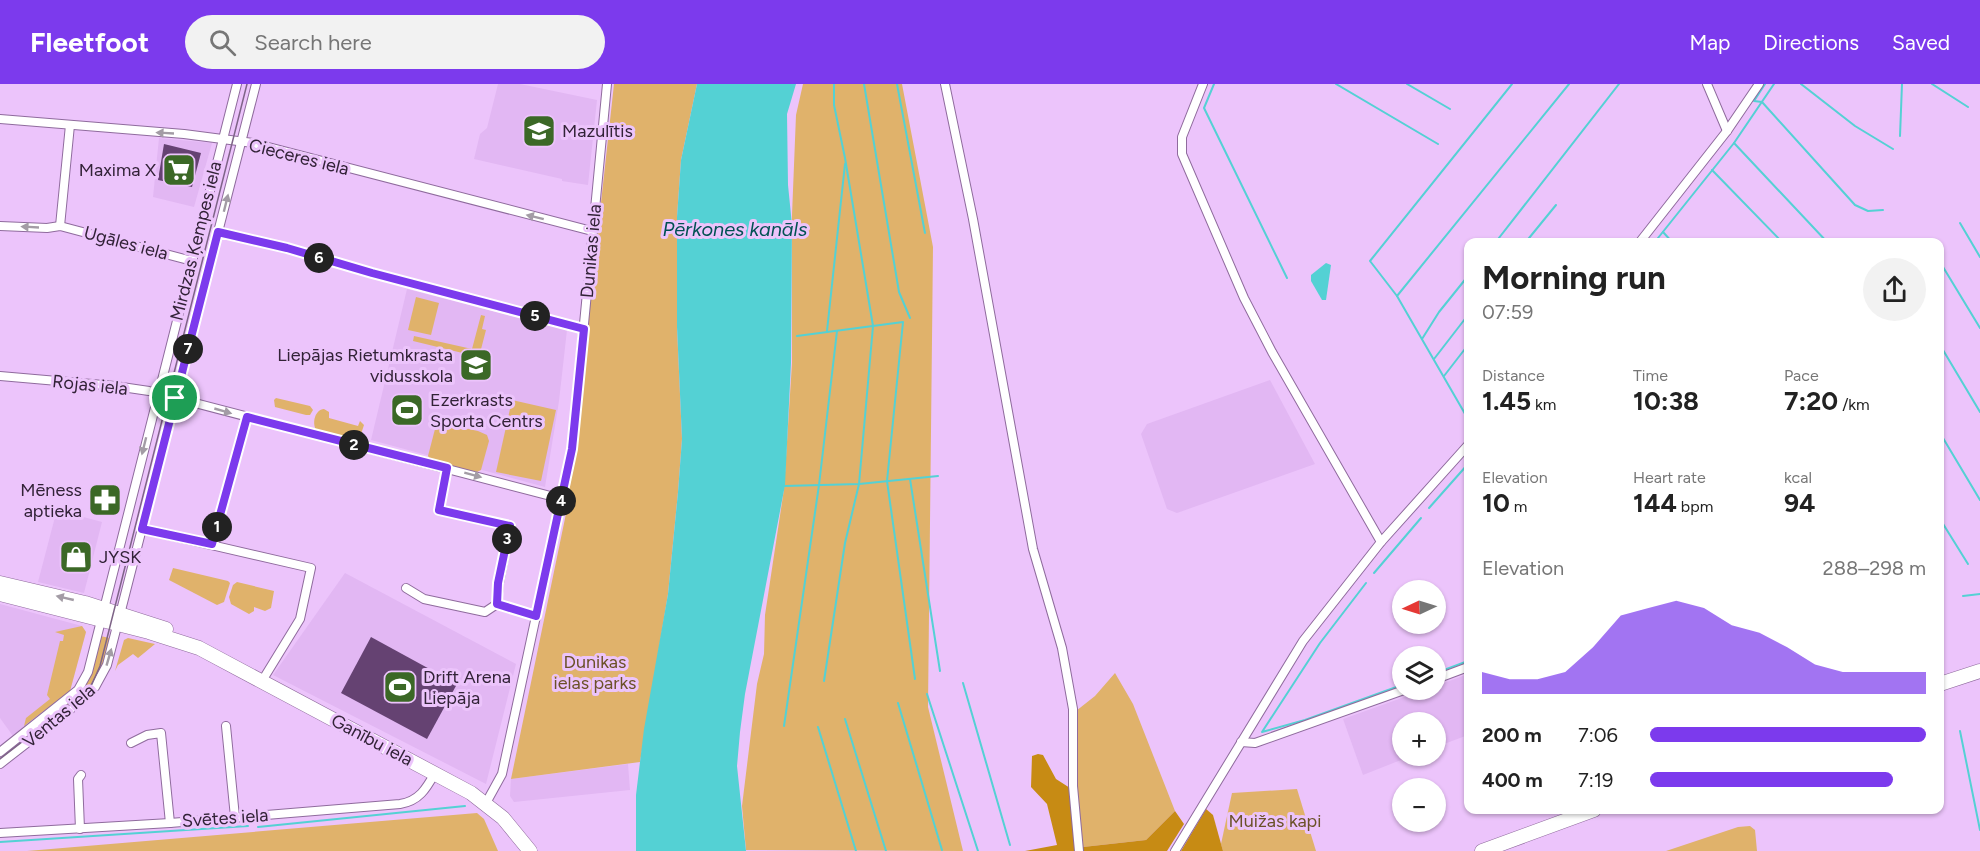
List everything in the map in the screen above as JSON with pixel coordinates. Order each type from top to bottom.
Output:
[{"type":"highway","name":"Ganību iela","points":[[0,583],[102,614],[199,648],[435,773],[486,803],[503,818],[530,851]]},
{"type":"highway","name":"Ganību iela","points":[[0,594],[102,614]]},
{"type":"highway","points":[[1944,683],[1980,671]]},
{"type":"highway","points":[[1482,851],[1583,814]]},
{"type":"street","name":"Mirdzas Ķempes iela","points":[[102,614],[237,84]]},
{"type":"street","name":"Mirdzas Ķempes iela","points":[[119,620],[256,84]]},
{"type":"street","name":"Dunikas iela","points":[[486,803],[502,774],[572,449],[607,84]]},
{"type":"street","points":[[945,84],[973,219],[1033,549],[1062,648],[1073,709],[1073,786],[1079,851]]},
{"type":"street","points":[[1203,84],[1182,137],[1182,154],[1244,298],[1272,352],[1381,542]]},
{"type":"street","points":[[1707,84],[1727,131]]},
{"type":"street","points":[[1643,238],[1727,131],[1759,84]]},
{"type":"street","name":"Cieceres iela","points":[[0,120],[184,134],[253,143],[592,231]]},
{"type":"street","name":"Ugāles iela","points":[[60,226],[70,126]]},
{"type":"street","name":"Ugāles iela","points":[[0,226],[47,228],[60,226],[192,261]]},
{"type":"street","points":[[218,232],[287,248],[584,329]]},
{"type":"street","name":"Rojas iela","points":[[0,376],[115,386],[157,393],[562,499]]},
{"type":"street","points":[[212,544],[247,417]]},
{"type":"street","points":[[1175,851],[1303,641],[1381,542],[1464,450]]},
{"type":"street","points":[[447,468],[439,510],[510,526],[498,583],[497,604]]},
{"type":"street","points":[[142,529],[312,568],[300,619],[262,681]]},
{"type":"street","points":[[406,588],[424,599],[485,612],[497,604]]},
{"type":"street","points":[[497,604],[536,616]]},
{"type":"street","name":"Ventas iela","points":[[0,752],[78,690],[88,672],[102,614]]},
{"type":"street","name":"Ventas iela","points":[[0,764],[75,707],[95,687],[107,665],[119,620]]},
{"type":"street","points":[[1446,675],[1464,668]]},
{"type":"street","points":[[1241,742],[1255,743],[1392,694]]},
{"type":"street","points":[[226,726],[235,817]]},
{"type":"street","points":[[131,743],[147,735],[161,733],[170,823]]},
{"type":"street","name":"Svētes iela","points":[[0,833],[170,823],[410,802],[425,791],[435,773]]},
{"type":"street","points":[[80,828],[78,779],[81,775]]},
{"type":"shaded area","name":"Mazulītis","points":[[498,84],[520,84],[597,100],[588,185],[562,181],[562,179],[474,159],[480,134],[487,128]]},
{"type":"shaded area","points":[[159,138],[212,143],[194,207],[153,197]]},
{"type":"shaded area","name":"Liepājas Rietumkrasta vidusskola","points":[[407,289],[567,330],[559,401],[545,487],[371,440]]},
{"type":"shaded area","points":[[1270,380],[1315,464],[1177,513],[1167,509],[1141,434],[1147,424]]},
{"type":"shaded area","points":[[72,514],[102,522],[84,593],[38,582],[55,517]]},
{"type":"shaded area","points":[[345,573],[516,664],[486,784],[273,675]]},
{"type":"shaded area","points":[[0,604],[82,626],[86,632],[70,691],[13,736],[0,718]]},
{"type":"shaded area","points":[[1464,676],[1464,736],[1446,743],[1446,712],[1392,712],[1392,764],[1363,775],[1343,719],[1396,700],[1446,700],[1446,682]]},
{"type":"shaded area","points":[[1043,755],[1056,779],[1070,788],[1076,851],[1025,851],[1057,845],[1047,804],[1031,787],[1032,756]]},
{"type":"shaded area","points":[[628,764],[630,790],[514,802],[510,796],[511,779]]},
{"type":"shaded area","points":[[1206,809],[1213,815],[1223,851],[1181,851]]},
{"type":"shaded area","points":[[1175,811],[1184,824],[1167,851],[1083,851],[1083,847],[1146,840]]},
{"type":"green space","name":"Dunikas ielas parks","points":[[614,84],[697,84],[681,160],[677,217],[677,327],[682,439],[668,594],[640,762],[511,779],[568,504]]},
{"type":"green space","points":[[803,84],[902,84],[933,247],[928,707],[963,851],[746,850],[742,806],[757,684],[764,654],[765,615],[784,489],[792,363],[792,215],[796,115]]},
{"type":"green space","points":[[416,297],[439,303],[431,335],[408,330]]},
{"type":"green space","points":[[481,315],[485,316],[482,329],[486,330],[479,357],[413,341],[414,336],[472,349]]},
{"type":"green space","points":[[276,398],[310,406],[313,410],[310,415],[306,415],[275,407]]},
{"type":"green space","points":[[512,400],[556,410],[541,481],[496,472]]},
{"type":"green space","points":[[324,409],[329,412],[329,418],[358,426],[360,421],[364,425],[360,437],[353,440],[316,430],[315,417]]},
{"type":"green space","points":[[440,423],[487,435],[489,441],[481,470],[475,473],[430,459],[428,456],[435,429]]},
{"type":"green space","points":[[173,568],[228,581],[230,583],[224,602],[217,605],[169,580]]},
{"type":"green space","points":[[237,582],[274,591],[271,608],[265,611],[254,607],[254,611],[249,614],[231,604],[229,597],[233,585]]},
{"type":"green space","points":[[82,626],[86,632],[70,691],[24,726],[26,718],[50,699],[47,695],[60,641],[63,641],[64,635],[55,632]]},
{"type":"green space","points":[[100,636],[110,638],[103,664],[92,687],[62,714],[59,710],[79,693]]},
{"type":"green space","points":[[128,638],[155,644],[138,658],[133,654],[118,665],[115,671],[124,640]]},
{"type":"green space","points":[[1115,673],[1133,704],[1175,811],[1146,840],[1083,847],[1077,786],[1076,711],[1095,696]]},
{"type":"green space","name":"Muižas kapi","points":[[1297,789],[1316,851],[1223,851],[1221,844],[1232,793]]},
{"type":"green space","points":[[477,813],[484,819],[498,851],[27,851]]},
{"type":"green space","points":[[1750,826],[1755,830],[1757,851],[1666,851],[1738,827]]},
{"type":"water","name":"Pērkones kanāls","points":[[697,84],[796,84],[787,114],[788,185],[792,225],[791,363],[785,485],[745,694],[740,732],[737,766],[746,851],[636,851],[636,795],[644,729],[668,594],[678,492],[682,439],[677,327],[677,217],[681,160]]},
{"type":"water","points":[[1326,263],[1331,265],[1326,300],[1322,300],[1311,281],[1311,275]]},
{"type":"building","name":"Maxima X","points":[[164,144],[201,153],[192,187],[158,180]]},
{"type":"building","name":"Drift Arena Liepāja","points":[[371,637],[457,684],[427,739],[341,693]]},
{"type":"waterway","points":[[824,681],[845,543],[859,484],[873,326],[834,105],[834,84]]},
{"type":"waterway","points":[[864,84],[899,292],[910,318]]},
{"type":"waterway","points":[[897,84],[925,233]]},
{"type":"waterway","points":[[1214,84],[1204,108],[1287,278]]},
{"type":"waterway","points":[[1336,84],[1438,144]]},
{"type":"waterway","points":[[1407,84],[1450,109]]},
{"type":"waterway","points":[[1464,412],[1397,296],[1370,261],[1512,84]]},
{"type":"waterway","points":[[1397,296],[1569,84]]},
{"type":"waterway","points":[[1499,238],[1619,84]]},
{"type":"waterway","points":[[1765,84],[1754,101],[1762,102],[1855,205],[1868,211],[1883,210]]},
{"type":"waterway","points":[[1658,238],[1734,143],[1774,84]]},
{"type":"waterway","points":[[1801,84],[1855,126],[1893,149]]},
{"type":"waterway","points":[[1900,136],[1902,84]]},
{"type":"waterway","points":[[1932,84],[1968,107]]},
{"type":"waterway","points":[[1734,143],[1823,238]]},
{"type":"waterway","points":[[827,331],[845,164]]},
{"type":"waterway","points":[[1712,170],[1778,238]]},
{"type":"waterway","points":[[1529,238],[1556,205]]},
{"type":"waterway","points":[[1960,223],[1980,257]]},
{"type":"waterway","points":[[1663,232],[1668,238]]},
{"type":"waterway","points":[[1944,269],[1980,328]]},
{"type":"waterway","points":[[1422,339],[1439,312],[1464,281]]},
{"type":"waterway","points":[[1434,359],[1464,320]]},
{"type":"waterway","points":[[797,336],[903,322],[887,481],[915,679]]},
{"type":"waterway","points":[[784,726],[819,485],[837,331]]},
{"type":"waterway","points":[[1444,376],[1464,350]]},
{"type":"waterway","points":[[1944,352],[1980,412]]},
{"type":"waterway","points":[[1944,440],[1980,500]]},
{"type":"waterway","points":[[1429,508],[1464,469]]},
{"type":"waterway","points":[[784,486],[859,484],[938,476]]},
{"type":"waterway","points":[[910,479],[940,671]]},
{"type":"waterway","points":[[1374,573],[1421,518]]},
{"type":"waterway","points":[[1944,525],[1968,564]]},
{"type":"waterway","points":[[1366,583],[1320,643],[1262,732],[1305,720],[1392,689]]},
{"type":"waterway","points":[[1963,596],[1980,594]]},
{"type":"waterway","points":[[1446,669],[1464,662]]},
{"type":"waterway","points":[[963,683],[1010,845]]},
{"type":"waterway","points":[[927,694],[978,851]]},
{"type":"waterway","points":[[898,703],[942,850]]},
{"type":"waterway","points":[[845,719],[886,851]]},
{"type":"waterway","points":[[818,727],[856,851]]},
{"type":"waterway","points":[[1960,731],[1980,830]]},
{"type":"waterway","points":[[258,827],[465,806]]},
{"type":"waterway","points":[[0,842],[248,826]]},
{"type":"tram line","points":[[0,759],[84,694],[92,684],[100,666],[247,84]]},
{"type":"place","name":"Mazulītis","points":[[539,131]]},
{"type":"place","name":"Maxima X","points":[[179,170]]},
{"type":"place","name":"Liepājas Rietumkrasta vidusskola","points":[[476,365]]},
{"type":"place","name":"Ezerkrasts Sporta Centrs","points":[[407,410]]},
{"type":"place","name":"Mēness aptieka","points":[[105,500]]},
{"type":"place","name":"JYSK","points":[[76,557]]},
{"type":"place","name":"Drift Arena Liepāja","points":[[400,687]]},
{"type":"route","points":[[218,232],[287,248],[584,329],[572,449],[536,616],[497,604],[498,583],[510,526],[439,510],[447,468],[247,417],[212,544],[142,529],[175,398],[218,232]]}]
